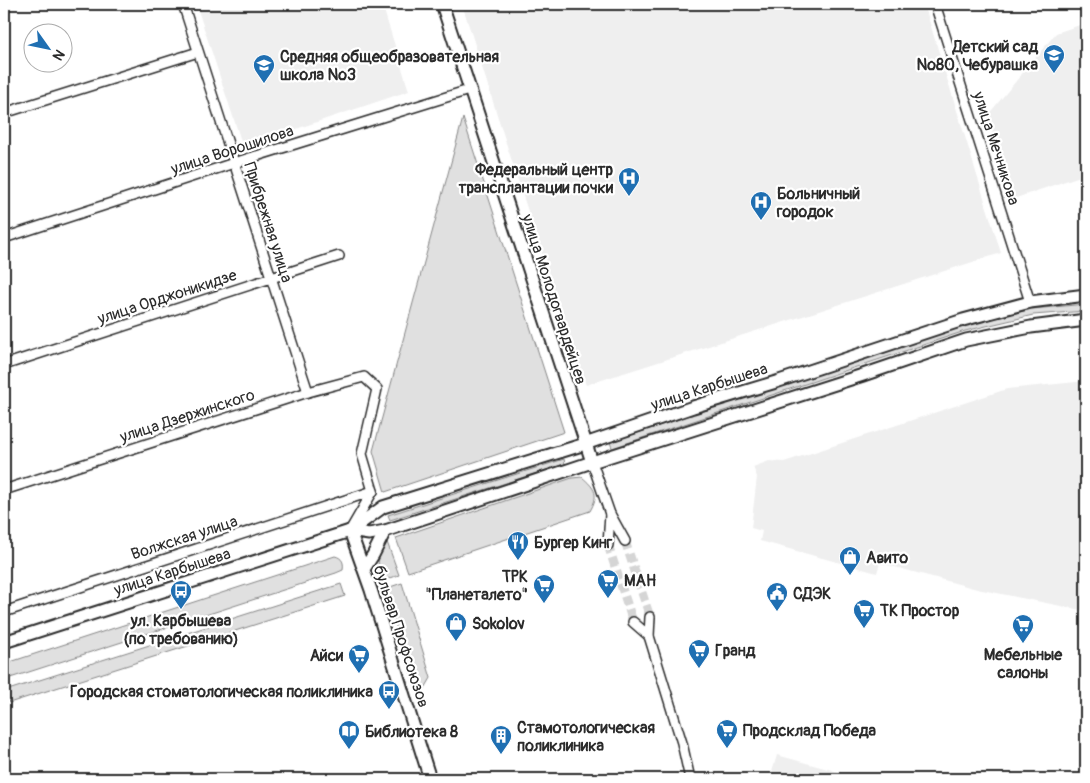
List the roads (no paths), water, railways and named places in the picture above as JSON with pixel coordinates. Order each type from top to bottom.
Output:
[{"type":"street","name":"Прибрежная улица","points":[[183,4],[308,392]]},
{"type":"street","name":"улица Молодогвардейцев","points":[[442,4],[592,462]]},
{"type":"street","name":"улица Мечникова","points":[[935,4],[1030,302]]},
{"type":"street","points":[[4,113],[198,52]]},
{"type":"street","name":"улица Ворошилова","points":[[4,238],[234,163],[469,90]]},
{"type":"street","name":"улица Орджоникидзе","points":[[4,365],[339,256]]},
{"type":"street","name":"улица Карбышева","points":[[4,642],[350,531],[383,507],[585,444],[963,320],[1030,302],[1086,295]]},
{"type":"street","name":"улица Карбышева","points":[[350,531],[369,534],[385,531],[592,462],[825,388],[966,340],[1031,327],[1086,320]]},
{"type":"street","name":"улица Дзержинского","points":[[4,490],[308,392],[364,377],[376,389],[362,454],[373,491]]},
{"type":"street","points":[[592,462],[610,514],[625,540]]},
{"type":"street","points":[[350,531],[373,491]]},
{"type":"street","name":"Волжская улица","points":[[4,612],[373,491]]},
{"type":"street","points":[[608,544],[610,514]]},
{"type":"street","name":"бульвар Профсоюзов","points":[[350,531],[364,569],[430,779]]},
{"type":"street","points":[[364,569],[385,531]]},
{"type":"street","points":[[650,617],[648,636],[682,744],[690,779]]},
{"type":"street","points":[[633,622],[648,636]]},
{"type":"tunnel","points":[[625,541],[650,617]]},
{"type":"tunnel","points":[[608,545],[633,622]]},
{"type":"place","name":"Детский сад №80, Чебурашка","points":[[1054,74]]},
{"type":"place","name":"Средняя общеобразовательная школа №3","points":[[264,84]]},
{"type":"place","name":"Федеральный центр трансплантации почки","points":[[629,197]]},
{"type":"place","name":"Больничный городок","points":[[761,221]]},
{"type":"place","name":"Бургер Кинг","points":[[518,561]]},
{"type":"place","name":"Авито","points":[[850,576]]},
{"type":"place","name":"МАН","points":[[608,599]]},
{"type":"place","name":"ТРК \"Планеталето\"","points":[[544,604]]},
{"type":"place","name":"ул. Карбышева (по требованию)","points":[[181,610]]},
{"type":"place","name":"СДЭК","points":[[777,612]]},
{"type":"place","name":"ТК Простор","points":[[864,629]]},
{"type":"place","name":"Sokolov","points":[[456,642]]},
{"type":"place","name":"Мебельные салоны","points":[[1023,644]]},
{"type":"place","name":"Гранд","points":[[699,669]]},
{"type":"place","name":"Айси","points":[[359,674]]},
{"type":"place","name":"Городская стоматологическая поликлиника","points":[[389,710]]},
{"type":"place","name":"Продсклад Победа","points":[[727,749]]},
{"type":"place","name":"Библиотека 8","points":[[349,750]]},
{"type":"place","name":"Стамотологическая поликлиника","points":[[501,755]]}]
